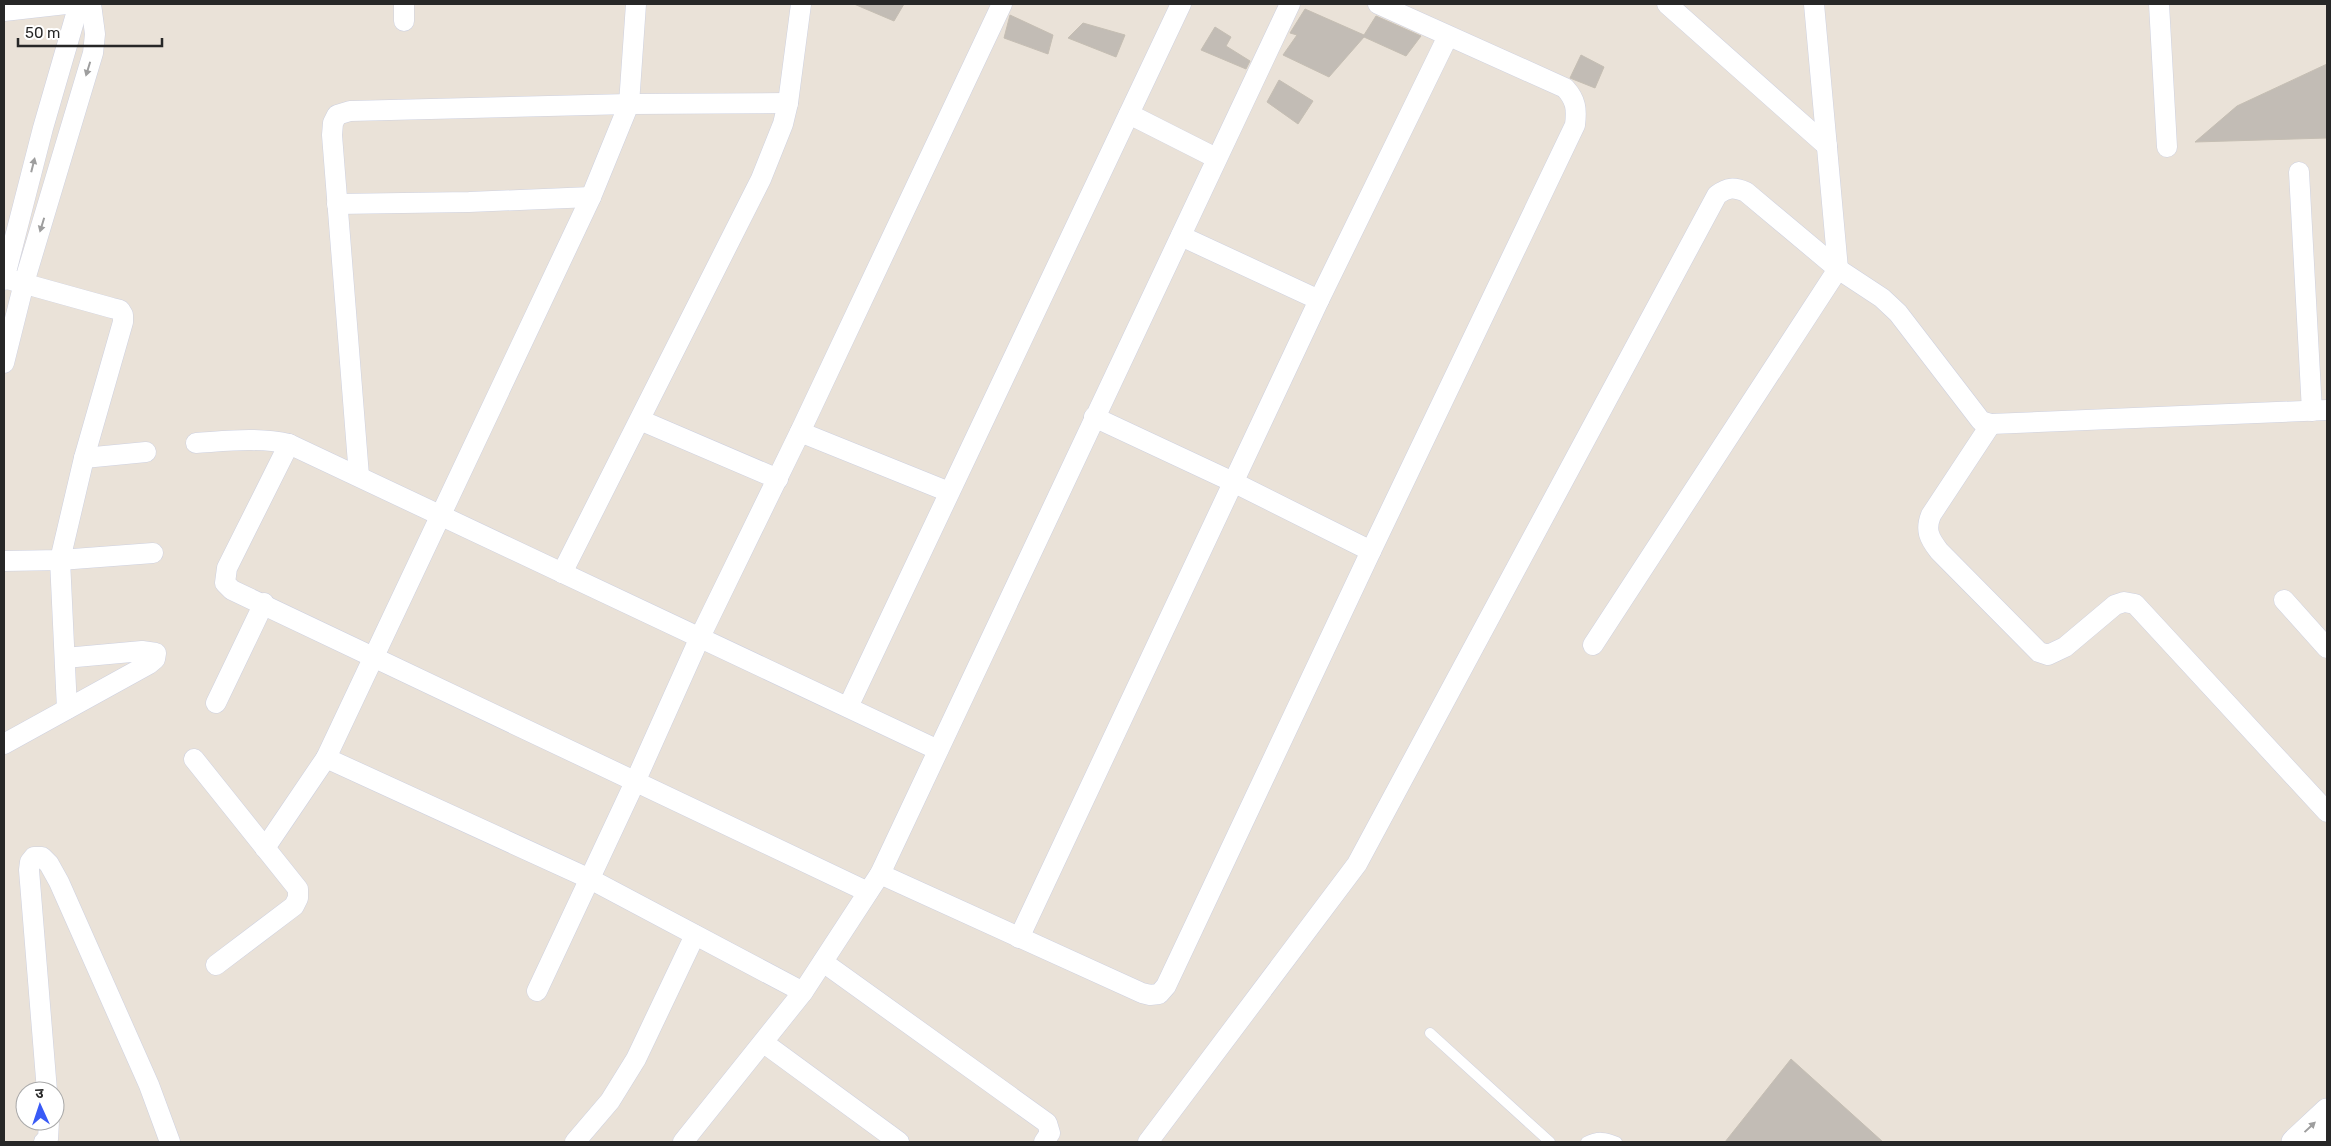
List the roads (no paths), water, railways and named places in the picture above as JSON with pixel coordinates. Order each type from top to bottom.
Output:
[{"type":"street","points":[[4,11],[66,4]]},
{"type":"street","points":[[67,709],[60,560],[84,458],[123,315],[120,310],[4,279],[43,128],[79,4]]},
{"type":"street","points":[[4,363],[24,283],[93,53],[95,34],[91,4]]},
{"type":"street","points":[[265,848],[326,758],[591,197],[629,104],[636,4]]},
{"type":"street","points":[[562,572],[761,179],[783,124],[788,103],[801,4]]},
{"type":"street","points":[[537,991],[635,782],[700,636],[778,479],[1002,4]]},
{"type":"street","points":[[848,707],[1181,4]]},
{"type":"street","points":[[683,1142],[803,992],[880,874],[1290,4]]},
{"type":"street","points":[[880,874],[1142,993],[1159,994],[1166,986],[1575,125],[1577,110],[1573,97],[1565,88],[1378,4]]},
{"type":"street","points":[[1667,4],[1827,146]]},
{"type":"street","points":[[1593,645],[1838,269],[1814,4]]},
{"type":"street","points":[[2159,4],[2167,146]]},
{"type":"street","points":[[1019,938],[1319,300],[1448,36]]},
{"type":"street","points":[[359,476],[332,136],[333,123],[337,115],[350,111],[629,104],[788,103]]},
{"type":"street","points":[[1129,114],[1216,158]]},
{"type":"street","points":[[43,128],[69,134]]},
{"type":"street","points":[[1148,1142],[1358,864],[1717,195],[1726,189],[1736,187],[1746,192],[1838,269],[1882,298],[1898,313],[1975,415],[1981,421],[1990,424],[2320,410],[2299,172]]},
{"type":"street","points":[[337,204],[469,202],[591,197]]},
{"type":"street","points":[[1180,236],[1319,300]]},
{"type":"street","points":[[1094,417],[1233,482],[1371,551]]},
{"type":"street","points":[[640,420],[778,479]]},
{"type":"street","points":[[1990,424],[1931,514],[1927,526],[1930,539],[1939,551],[2039,652],[2048,655],[2065,647],[2115,606],[2124,602],[2135,604],[2327,812]]},
{"type":"street","points":[[800,432],[950,492]]},
{"type":"street","points":[[196,443],[272,440],[289,444],[700,636],[938,750]]},
{"type":"street","points":[[289,444],[225,575],[225,582],[232,590],[264,603],[373,658],[868,892]]},
{"type":"street","points":[[84,458],[146,452]]},
{"type":"street","points":[[4,561],[60,560],[153,554]]},
{"type":"street","points":[[2284,600],[2327,648]]},
{"type":"street","points":[[216,703],[264,603]]},
{"type":"street","points":[[4,744],[149,664],[155,659],[156,653],[142,651],[65,658]]},
{"type":"street","points":[[326,758],[590,879],[803,992]]},
{"type":"street","points":[[194,759],[298,889],[298,898],[294,906],[216,964]]},
{"type":"street","points":[[46,1081],[29,870],[30,862],[34,857],[42,857],[49,864],[59,882],[149,1086],[170,1142]]},
{"type":"street","points":[[575,1142],[610,1101],[636,1059],[695,935]]},
{"type":"street","points":[[823,962],[1047,1123],[1050,1133],[1044,1142]]},
{"type":"street","points":[[764,1043],[899,1142]]},
{"type":"street","points":[[2294,1142],[2327,1111]]},
{"type":"street","points":[[44,1142],[48,1139],[48,1131]]},
{"type":"street","points":[[2321,1142],[2327,1136]]},
{"type":"lane","points":[[1430,1033],[1550,1142]]},
{"type":"lane","points":[[1586,1142],[1597,1138],[1607,1138],[1617,1142]]}]
